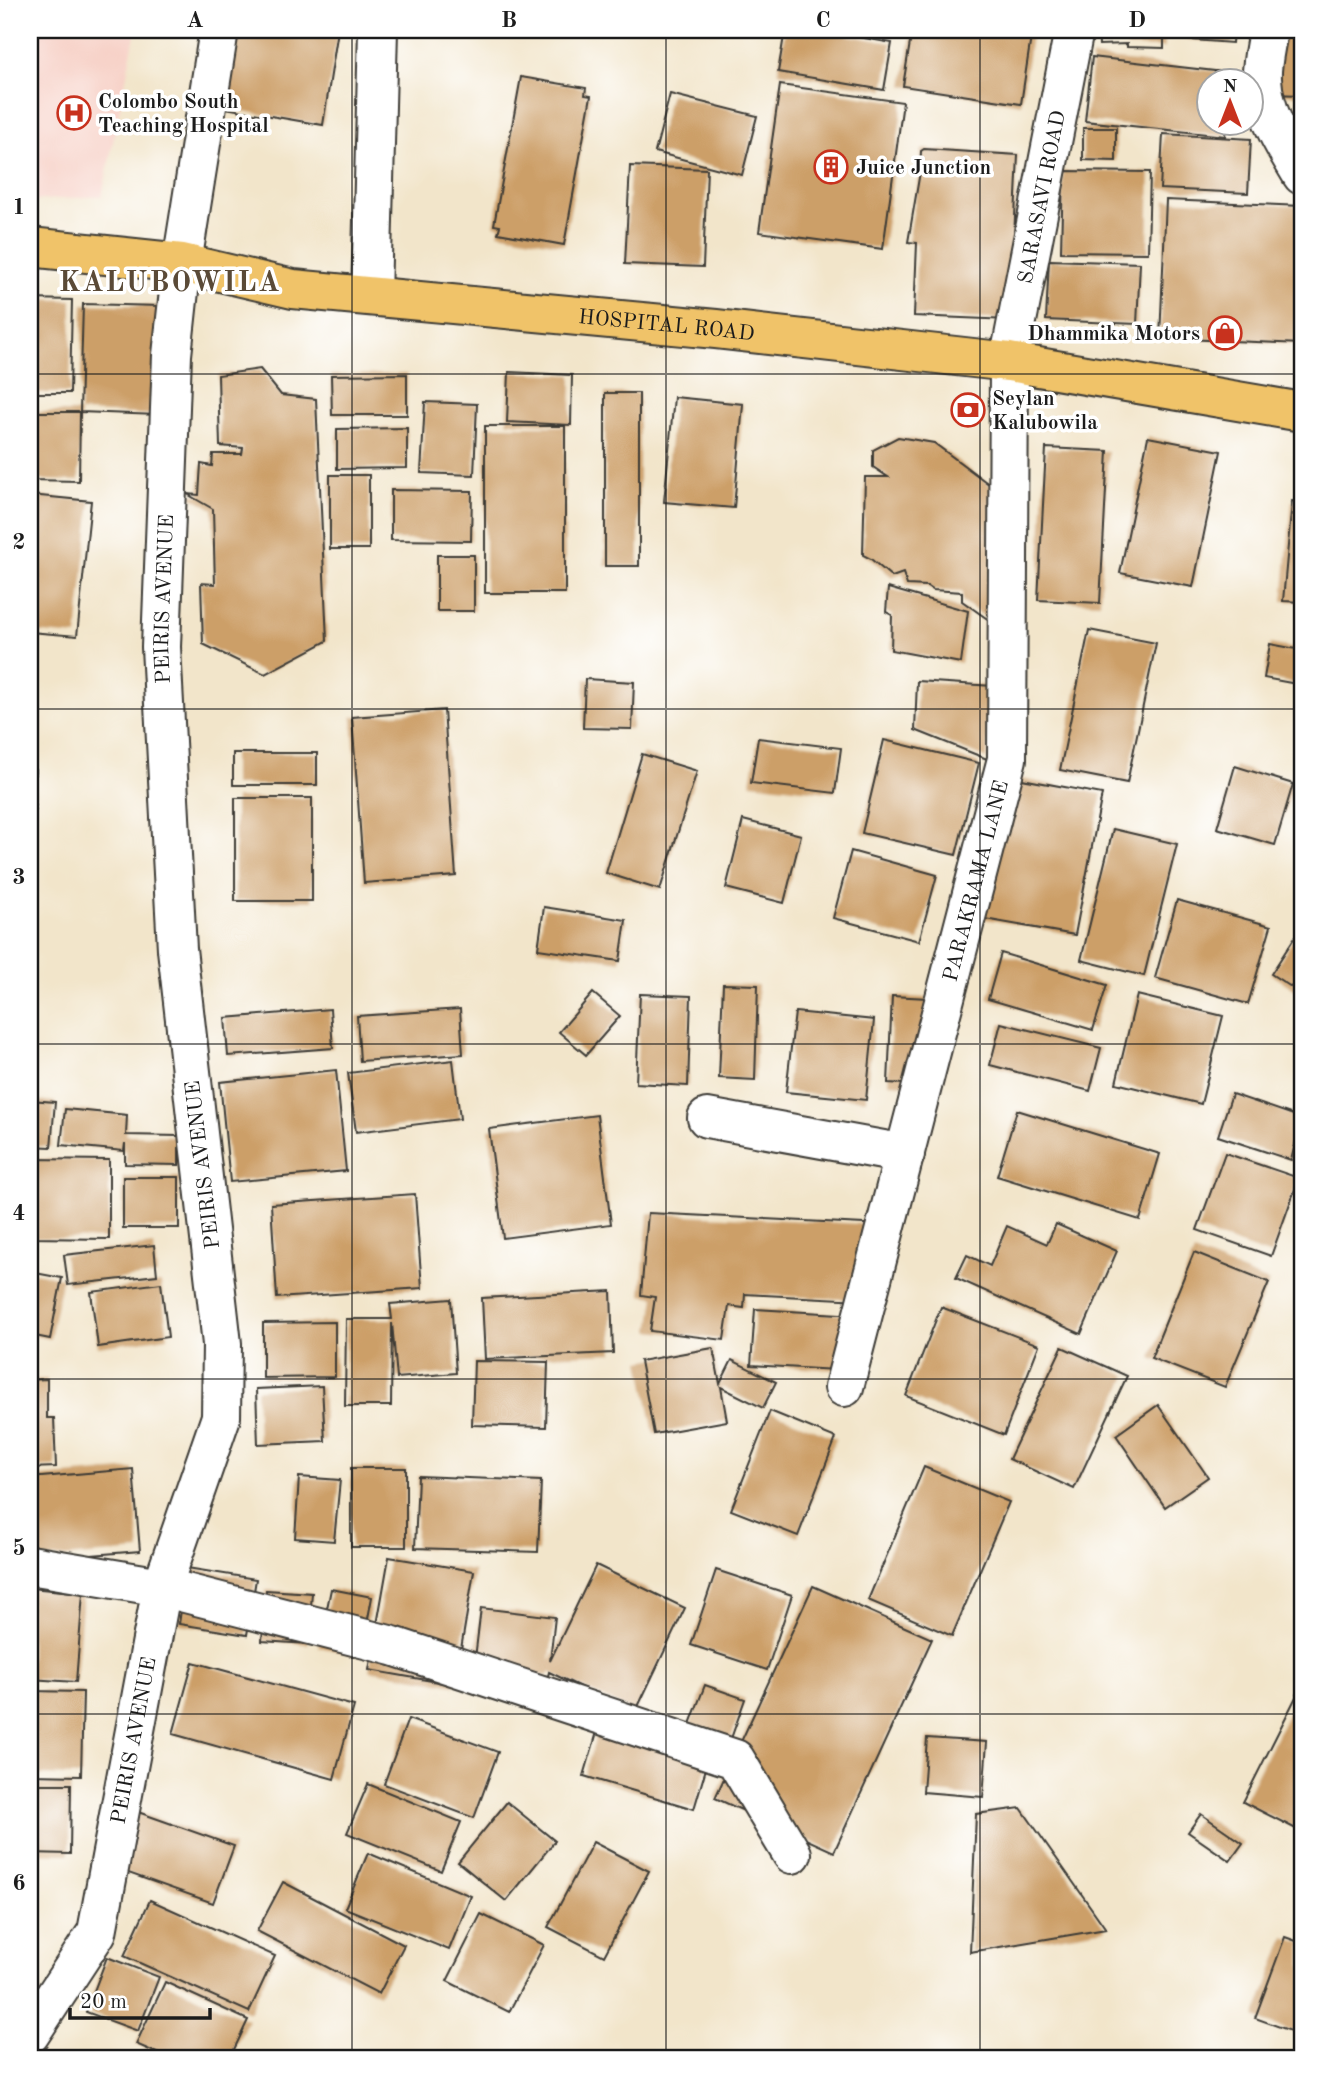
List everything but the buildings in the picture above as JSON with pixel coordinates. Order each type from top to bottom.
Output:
[{"type":"main road","name":"HOSPITAL ROAD","points":[[30,247],[182,263],[293,289],[716,329],[1009,362],[1302,412]]},
{"type":"street","name":"PEIRIS AVENUE","points":[[30,2034],[97,1932],[162,1587],[221,1417],[222,1343],[177,949],[162,647],[172,355],[182,263],[219,30]]},
{"type":"street","points":[[371,296],[378,30]]},
{"type":"street","name":"SARASAVI ROAD","points":[[1009,362],[1074,30]]},
{"type":"street","points":[[1268,30],[1262,79],[1267,103],[1276,131],[1302,175]]},
{"type":"street","name":"PARAKRAMA LANE","points":[[844,1387],[1007,759],[1009,362]]},
{"type":"street","points":[[707,1118],[905,1154]]},
{"type":"street","points":[[30,1565],[162,1587],[393,1646],[735,1759],[792,1854]]},
{"type":"shaded area","name":"Colombo South Teaching Hospital","points":[[30,30],[136,30],[102,196],[30,201]]},
{"type":"place","name":"Colombo South Teaching Hospital","points":[[74,113]]},
{"type":"place","name":"Juice Junction","points":[[831,167]]},
{"type":"place","name":"Dhammika Motors","points":[[1225,333]]},
{"type":"place","name":"Seylan Kalubowila","points":[[968,410]]},
{"type":"district","name":"KALUBOWILA","points":[[170,281]]}]
